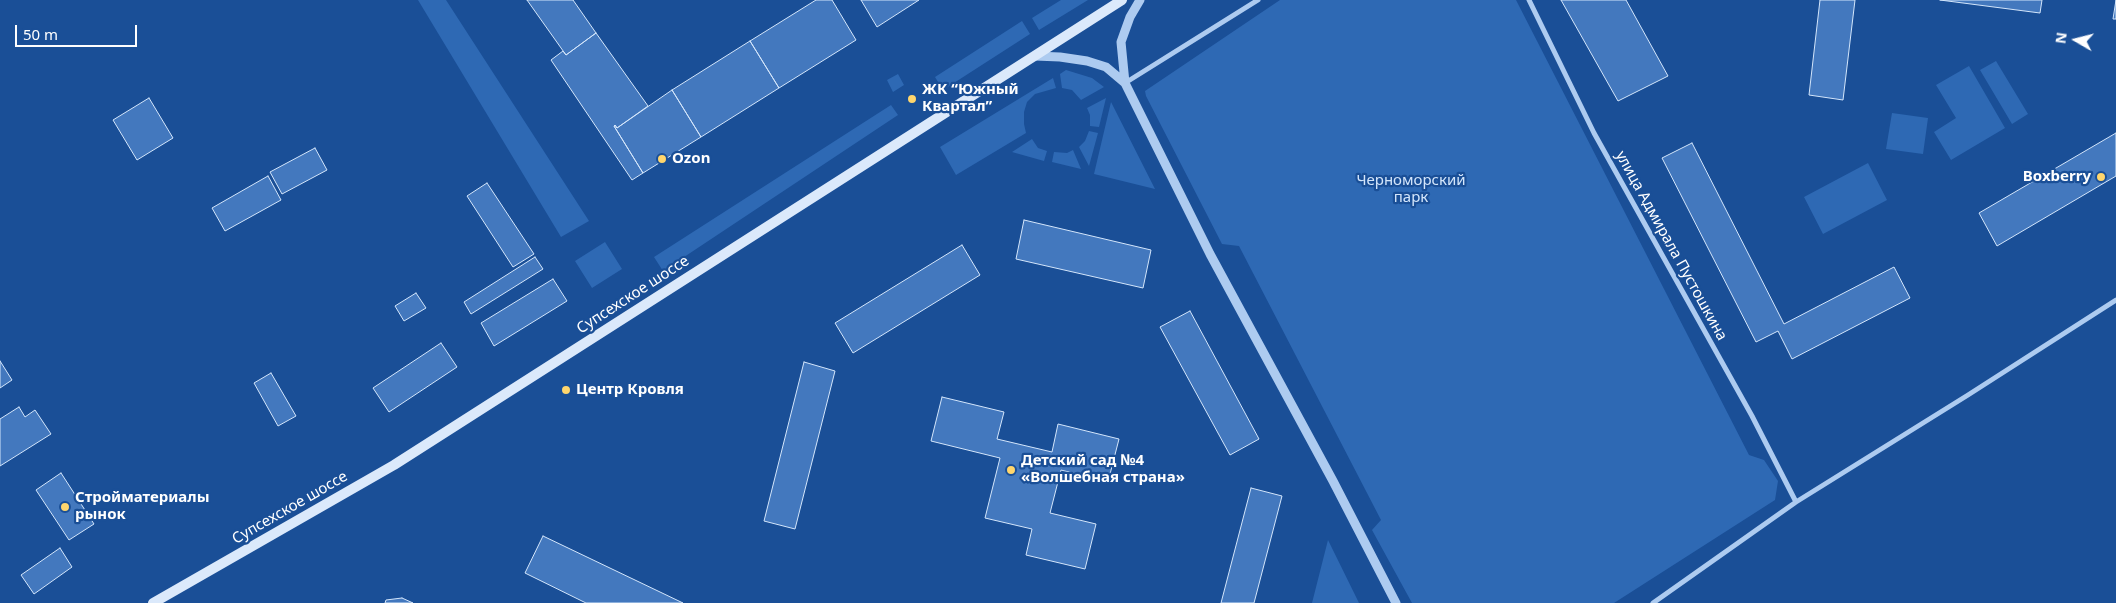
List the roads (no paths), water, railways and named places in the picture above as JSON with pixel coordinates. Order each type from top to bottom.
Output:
[{"type":"main road","name":"Супсехское шоссе","points":[[153,603],[394,466],[1122,0]]},
{"type":"street","points":[[1140,0],[1130,16],[1121,42],[1125,83],[1210,254],[1328,472],[1396,603]]},
{"type":"street","points":[[1125,83],[1258,0]]},
{"type":"street","name":"улица Адмирала Пустошкина","points":[[1529,0],[1594,133],[1752,416],[1796,502]]},
{"type":"street","points":[[1035,56],[1060,56],[1087,61],[1106,68],[1125,83]]},
{"type":"street","points":[[1653,603],[1796,502],[2116,300]]},
{"type":"place","name":"ЖК “Южный Квартал”","points":[[912,99]]},
{"type":"place","name":"Ozon","points":[[662,159]]},
{"type":"place","name":"Boxberry","points":[[2101,177]]},
{"type":"place","name":"Центр Кровля","points":[[566,390]]},
{"type":"place","name":"Детский сад №4 «Волшебная страна»","points":[[1011,470]]},
{"type":"place","name":"Стройматериалы рынок","points":[[65,507]]},
{"type":"park label","name":"Черноморский парк","points":[[1411,190]]}]
